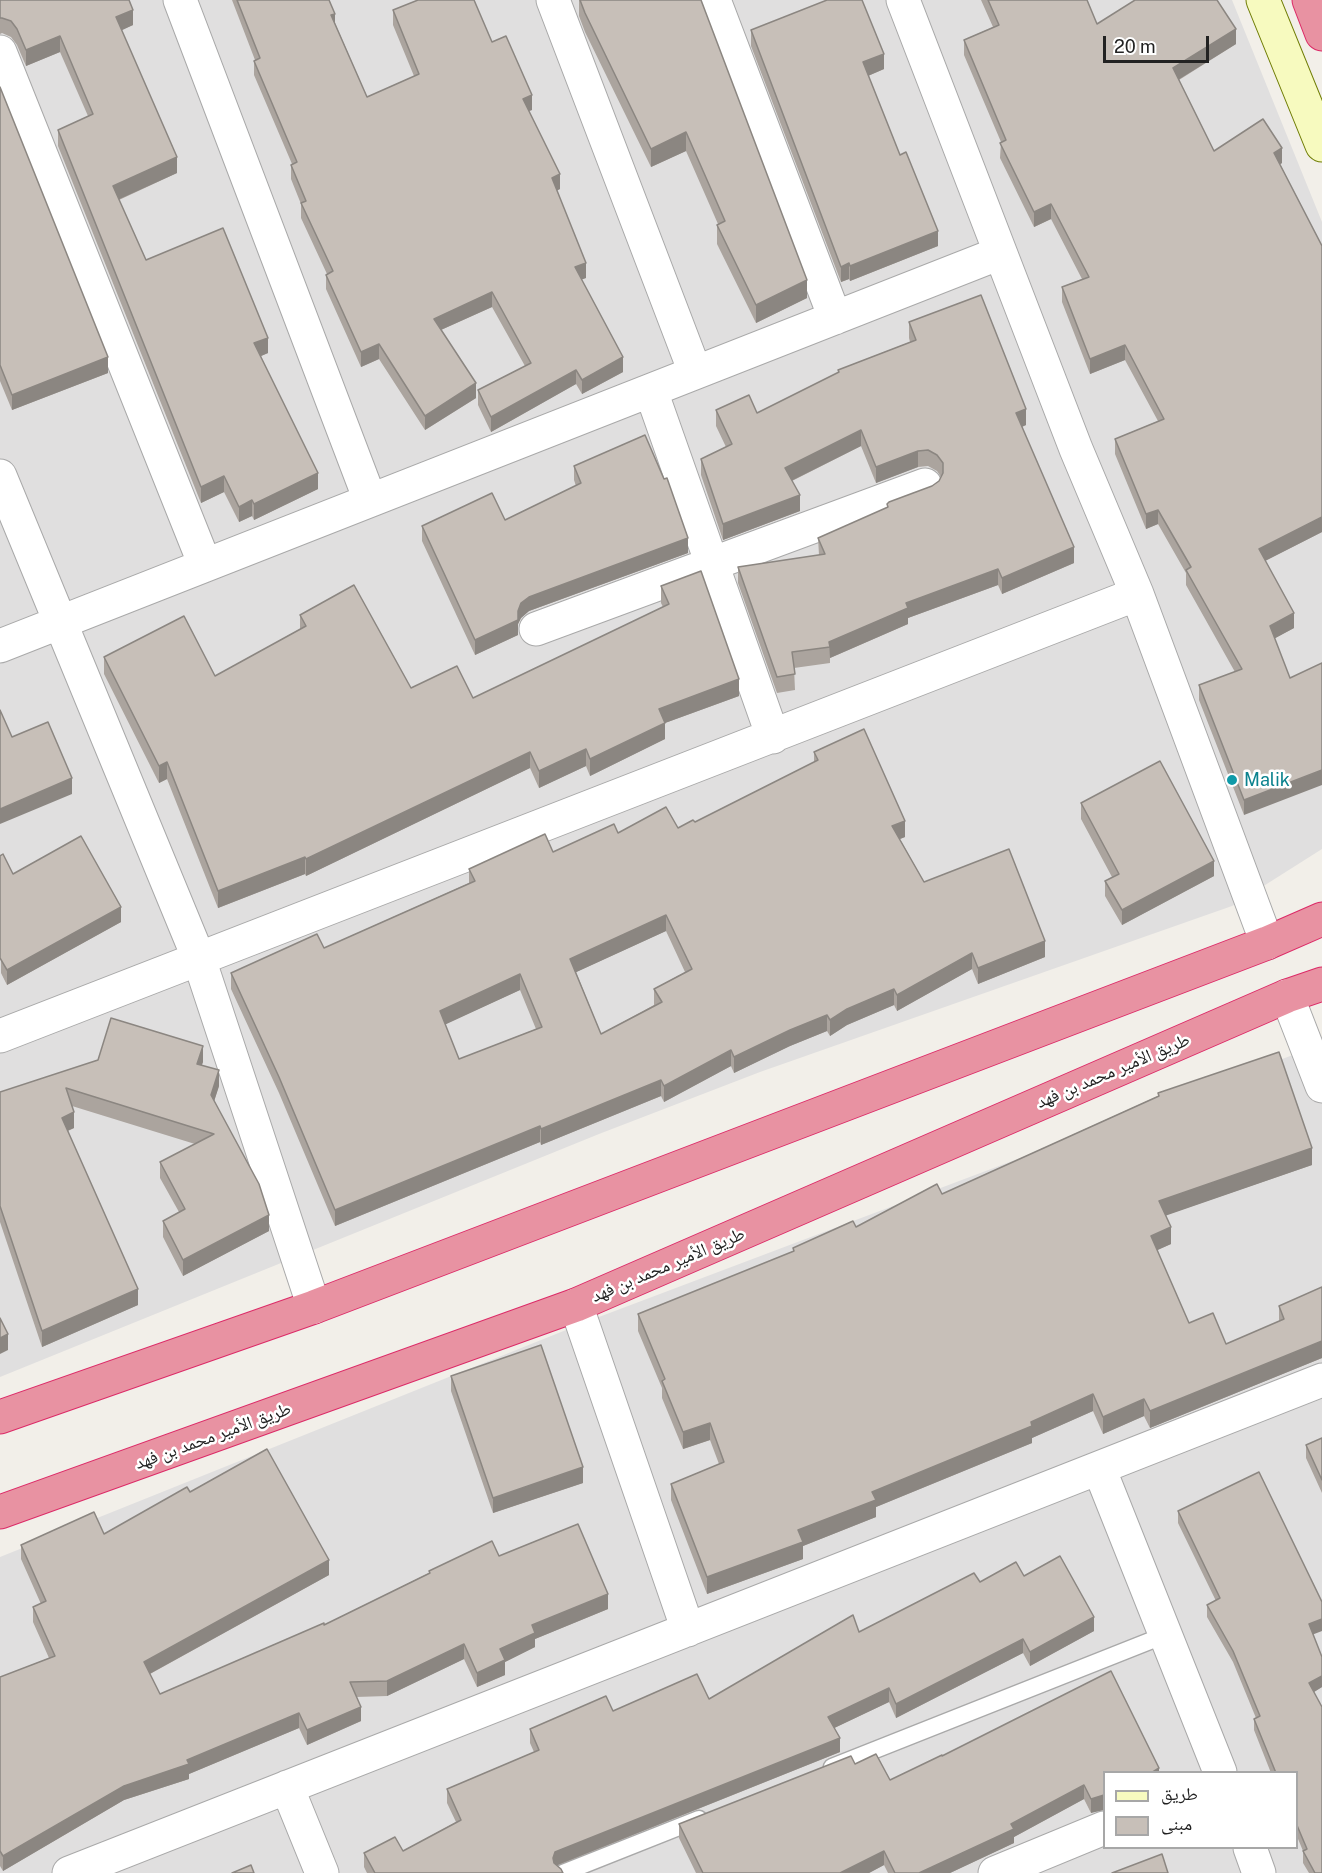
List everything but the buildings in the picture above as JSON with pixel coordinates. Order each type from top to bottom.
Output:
[{"type":"highway","points":[[1309,0],[1322,34]]},
{"type":"highway","points":[[0,1416],[314,1307],[1267,943],[1321,919]]},
{"type":"highway","name":"طريق الأمير محمد بن فهد","points":[[0,1512],[576,1305],[1287,996],[1322,984]]},
{"type":"main road","points":[[1263,0],[1322,145]]},
{"type":"street","points":[[180,0],[370,500]]},
{"type":"street","points":[[553,0],[695,372]]},
{"type":"street","points":[[714,0],[835,318]]},
{"type":"street","points":[[903,0],[1076,449],[1137,594],[1267,943]]},
{"type":"street","points":[[0,52],[205,565]]},
{"type":"street","points":[[0,646],[1000,253]]},
{"type":"street","points":[[651,390],[773,736]]},
{"type":"street","points":[[0,476],[199,959],[314,1307]]},
{"type":"street","points":[[536,629],[925,485]]},
{"type":"street","points":[[0,1036],[1137,594]]},
{"type":"street","points":[[1287,996],[1322,1086]]},
{"type":"street","points":[[576,1305],[688,1630]]},
{"type":"street","points":[[69,1873],[1322,1380]]},
{"type":"street","points":[[1099,1468],[1219,1771]]},
{"type":"street","points":[[287,1787],[322,1873]]},
{"type":"street","points":[[995,1873],[1103,1828]]},
{"type":"street","points":[[1250,1849],[1259,1873]]},
{"type":"lane","points":[[819,1772],[1165,1635]]},
{"type":"lane","points":[[563,1873],[719,1811]]},
{"type":"shaded area","points":[[0,0],[1232,0],[1322,222],[1322,849],[1232,906],[760,1072],[599,1134],[0,1377]]},
{"type":"shaded area","points":[[1322,1044],[1322,1873],[0,1873],[0,1557],[591,1320]]},
{"type":"place","name":"Malik","points":[[1232,780]]}]
